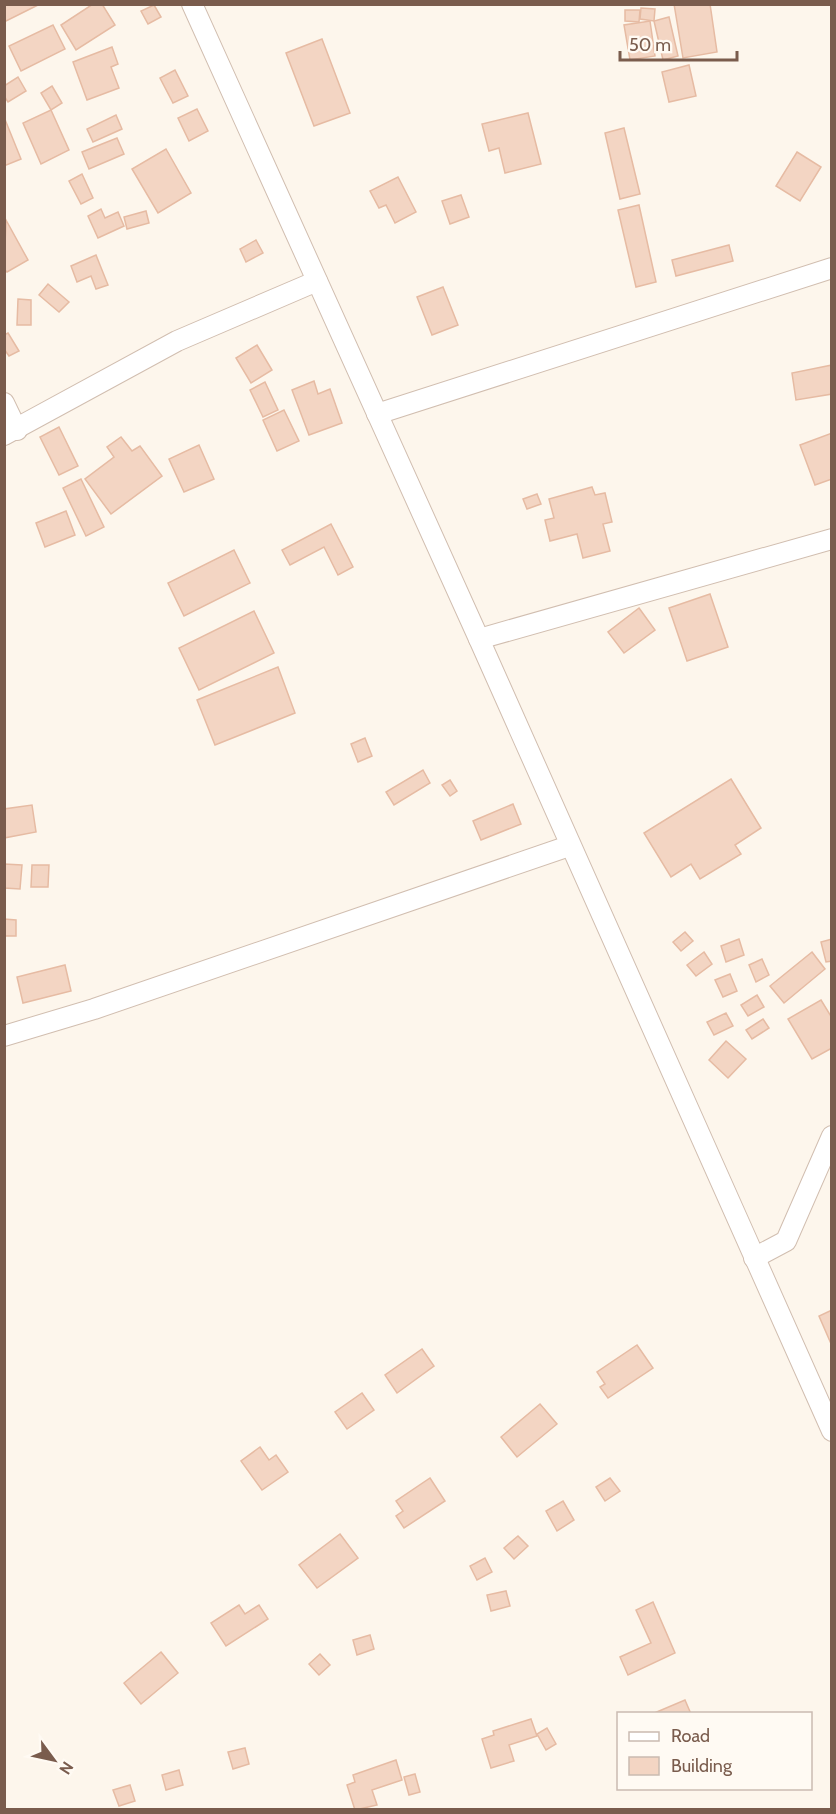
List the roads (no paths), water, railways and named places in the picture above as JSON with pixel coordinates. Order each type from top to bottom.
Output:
[{"type":"street","points":[[192,4],[479,639],[569,846],[831,1431]]},
{"type":"street","points":[[376,414],[831,268]]},
{"type":"street","points":[[4,403],[10,432],[177,341],[317,281]]},
{"type":"street","points":[[479,639],[831,539]]},
{"type":"street","points":[[4,1036],[94,1009],[569,846]]},
{"type":"street","points":[[754,1258],[786,1241],[831,1136]]}]
